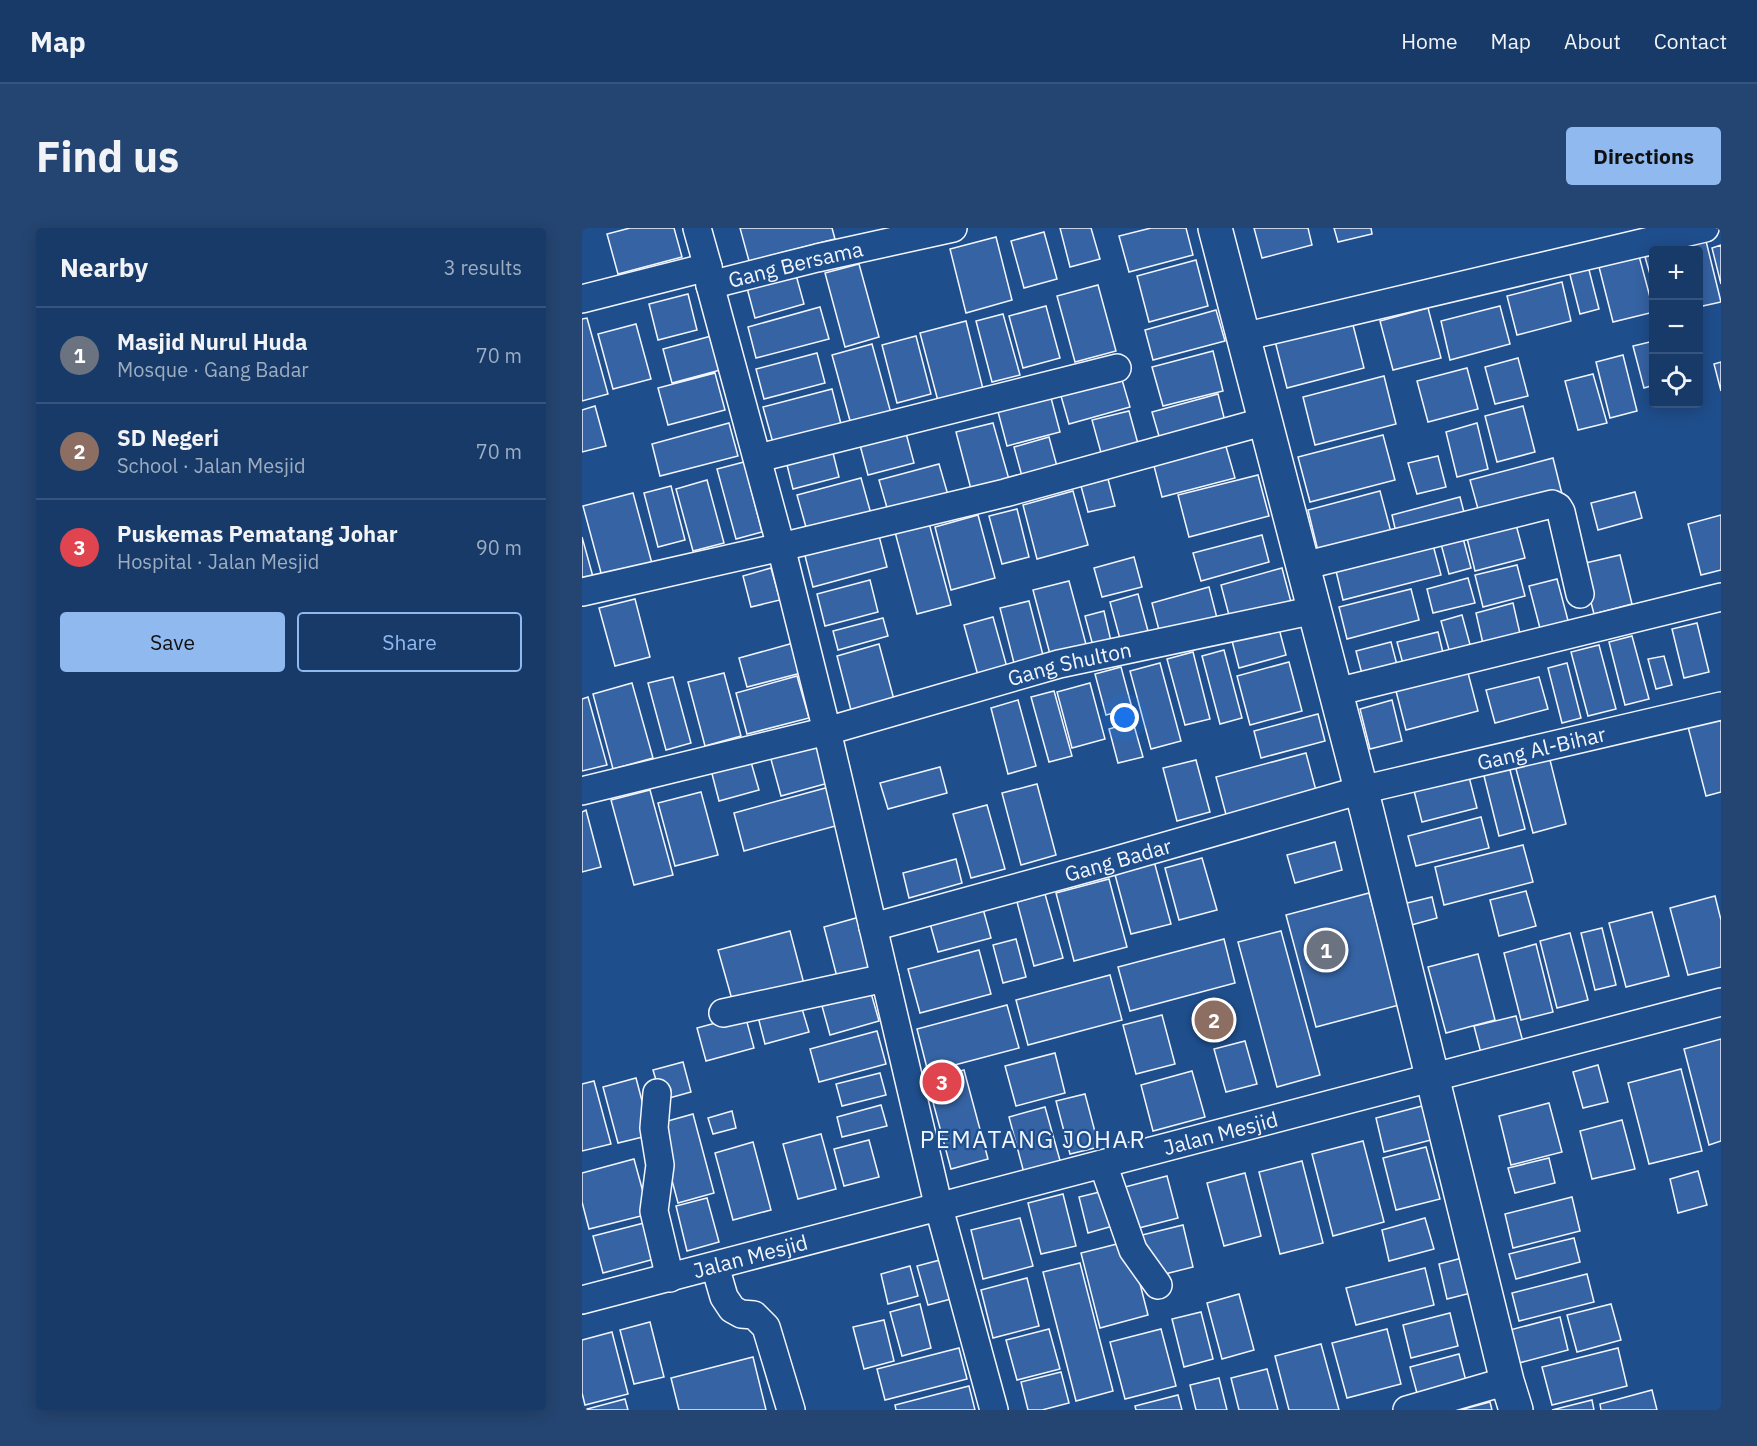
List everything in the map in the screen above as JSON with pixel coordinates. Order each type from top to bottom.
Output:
[{"type":"street","points":[[697,228],[759,458],[827,731],[939,1208],[994,1410]]},
{"type":"street","name":"Gang Bersama","points":[[582,299],[817,258],[953,228]]},
{"type":"street","points":[[1215,228],[1361,790],[1511,1396],[1407,1410]]},
{"type":"street","points":[[1243,337],[1705,228]]},
{"type":"street","points":[[759,458],[1117,368]]},
{"type":"street","points":[[582,592],[1005,493],[1266,421]]},
{"type":"street","points":[[1304,566],[1552,504],[1556,505],[1561,512],[1580,594]]},
{"type":"street","points":[[1336,692],[1721,597]]},
{"type":"street","name":"Gang Shulton","points":[[582,791],[827,731],[1059,664],[1315,610]]},
{"type":"street","name":"Gang Al-Bihar","points":[[1361,790],[1721,706]]},
{"type":"street","name":"Gang Badar","points":[[873,927],[1361,790]]},
{"type":"street","points":[[723,1012],[885,978]]},
{"type":"street","name":"Jalan Mesjid","points":[[582,1300],[1721,1002]]},
{"type":"street","points":[[657,1093],[654,1128],[660,1165],[654,1210],[670,1278]]},
{"type":"street","points":[[1103,1164],[1133,1250],[1158,1285]]},
{"type":"street","points":[[715,1266],[724,1297],[732,1309],[741,1314],[753,1315],[766,1327],[791,1410]]},
{"type":"building","points":[[630,228],[674,228],[682,257],[618,274],[607,234]]},
{"type":"building","points":[[740,228],[832,228],[835,239],[749,261]]},
{"type":"building","points":[[1060,228],[1091,228],[1100,259],[1070,267]]},
{"type":"building","points":[[1151,228],[1186,228],[1193,255],[1129,272],[1119,236]]},
{"type":"building","points":[[1254,228],[1308,228],[1312,245],[1262,258]]},
{"type":"building","points":[[1334,228],[1371,228],[1372,234],[1338,242]]},
{"type":"building","points":[[1044,232],[1057,279],[1024,288],[1011,241]]},
{"type":"building","points":[[996,237],[1012,300],[966,313],[950,249]]},
{"type":"building","points":[[1706,241],[1721,302],[1703,306],[1703,246],[1687,246]]},
{"type":"building","points":[[1721,245],[1721,284],[1712,248]]},
{"type":"building","points":[[1639,256],[1649,293],[1649,313],[1613,322],[1599,267]]},
{"type":"building","points":[[1649,256],[1649,271],[1645,257]]},
{"type":"building","points":[[1196,260],[1208,306],[1149,322],[1137,276]]},
{"type":"building","points":[[1587,262],[1599,309],[1580,314],[1568,267]]},
{"type":"building","points":[[859,264],[879,337],[845,347],[825,273]]},
{"type":"building","points":[[796,275],[804,304],[755,318],[747,288]]},
{"type":"building","points":[[1562,282],[1571,321],[1517,335],[1507,296]]},
{"type":"building","points":[[1098,285],[1116,351],[1075,362],[1057,296]]},
{"type":"building","points":[[688,294],[697,330],[658,340],[649,304]]},
{"type":"building","points":[[1046,306],[1060,358],[1023,368],[1009,316]]},
{"type":"building","points":[[1500,306],[1510,344],[1450,360],[1441,321]]},
{"type":"building","points":[[820,307],[829,339],[756,358],[748,327]]},
{"type":"building","points":[[1428,308],[1441,358],[1393,370],[1380,321]]},
{"type":"building","points":[[1216,310],[1225,341],[1153,360],[1145,330]]},
{"type":"building","points":[[1003,314],[1020,375],[992,382],[976,321]]},
{"type":"building","points":[[587,318],[608,394],[582,401],[582,319]]},
{"type":"building","points":[[966,321],[983,389],[938,401],[920,333]]},
{"type":"building","points":[[1352,321],[1364,368],[1287,388],[1275,341]]},
{"type":"building","points":[[636,324],[651,379],[613,389],[598,334]]},
{"type":"building","points":[[715,335],[724,369],[672,383],[663,349]]},
{"type":"building","points":[[916,336],[931,394],[897,403],[882,345]]},
{"type":"building","points":[[1649,342],[1649,386],[1644,388],[1633,346]]},
{"type":"building","points":[[872,344],[892,417],[852,428],[832,355]]},
{"type":"building","points":[[1213,351],[1223,391],[1163,406],[1152,367]]},
{"type":"building","points":[[817,353],[825,383],[764,399],[756,369]]},
{"type":"building","points":[[1623,355],[1637,411],[1610,418],[1596,362]]},
{"type":"building","points":[[1518,358],[1528,396],[1495,404],[1485,367]]},
{"type":"building","points":[[1721,362],[1721,391],[1714,364]]},
{"type":"building","points":[[1467,368],[1478,409],[1428,422],[1417,381]]},
{"type":"building","points":[[715,373],[725,410],[668,425],[658,388]]},
{"type":"building","points":[[1120,373],[1130,407],[1069,424],[1059,389]]},
{"type":"building","points":[[1593,374],[1607,423],[1578,430],[1565,381]]},
{"type":"building","points":[[1384,376],[1396,424],[1315,445],[1303,397]]},
{"type":"building","points":[[832,389],[843,432],[775,450],[763,407]]},
{"type":"building","points":[[1050,394],[1060,432],[1007,446],[997,408]]},
{"type":"building","points":[[1218,394],[1226,425],[1161,443],[1152,412]]},
{"type":"building","points":[[595,406],[606,446],[582,452],[582,410]]},
{"type":"building","points":[[1523,406],[1535,452],[1497,462],[1485,416]]},
{"type":"building","points":[[1129,411],[1140,451],[1103,460],[1092,420]]},
{"type":"building","points":[[903,422],[914,463],[868,475],[857,434]]},
{"type":"building","points":[[729,423],[738,456],[660,476],[652,444]]},
{"type":"building","points":[[993,423],[1010,483],[972,493],[956,432]]},
{"type":"building","points":[[1477,423],[1488,469],[1457,477],[1446,432]]},
{"type":"building","points":[[1383,435],[1395,480],[1310,502],[1298,457]]},
{"type":"building","points":[[1049,437],[1058,470],[1023,480],[1014,447]]},
{"type":"building","points":[[1225,443],[1235,478],[1162,497],[1153,462]]},
{"type":"building","points":[[832,449],[839,477],[793,489],[786,461]]},
{"type":"building","points":[[1438,456],[1446,487],[1417,494],[1408,463]]},
{"type":"building","points":[[1553,458],[1562,494],[1480,516],[1470,480]]},
{"type":"building","points":[[744,462],[762,532],[736,539],[717,469]]},
{"type":"building","points":[[939,464],[950,502],[890,518],[879,480]]},
{"type":"building","points":[[1258,475],[1269,516],[1189,537],[1178,495]]},
{"type":"building","points":[[861,478],[873,521],[809,538],[797,495]]},
{"type":"building","points":[[1108,479],[1115,506],[1088,512],[1081,486]]},
{"type":"building","points":[[707,480],[724,543],[693,551],[676,489]]},
{"type":"building","points":[[671,486],[685,540],[658,547],[644,493]]},
{"type":"building","points":[[1073,491],[1088,545],[1037,559],[1023,505]]},
{"type":"building","points":[[1380,491],[1392,536],[1319,555],[1308,510]]},
{"type":"building","points":[[1635,492],[1642,518],[1598,530],[1591,503]]},
{"type":"building","points":[[633,493],[654,571],[604,584],[583,506]]},
{"type":"building","points":[[1460,497],[1466,520],[1397,537],[1392,515]]},
{"type":"building","points":[[1017,509],[1029,557],[1002,564],[989,516]]},
{"type":"building","points":[[978,515],[995,578],[951,590],[935,527]]},
{"type":"building","points":[[1721,515],[1721,570],[1701,575],[1688,524]]},
{"type":"building","points":[[1515,521],[1525,558],[1475,571],[1466,534]]},
{"type":"building","points":[[929,523],[951,605],[917,614],[895,532]]},
{"type":"building","points":[[877,528],[887,567],[813,587],[803,548]]},
{"type":"building","points":[[1262,535],[1269,562],[1201,581],[1193,553]]},
{"type":"building","points":[[582,537],[595,584],[582,588]]},
{"type":"building","points":[[1463,538],[1471,568],[1449,574],[1441,544]]},
{"type":"building","points":[[1433,545],[1441,575],[1343,600],[1336,571]]},
{"type":"building","points":[[1620,555],[1632,604],[1594,614],[1581,564]]},
{"type":"building","points":[[1134,557],[1142,587],[1102,597],[1094,568]]},
{"type":"building","points":[[1517,565],[1525,596],[1483,607],[1475,575]]},
{"type":"building","points":[[771,568],[780,600],[751,607],[743,576]]},
{"type":"building","points":[[1282,568],[1291,602],[1230,619],[1221,585]]},
{"type":"building","points":[[1468,578],[1475,603],[1433,613],[1427,589]]},
{"type":"building","points":[[1557,579],[1570,628],[1542,636],[1529,586]]},
{"type":"building","points":[[870,580],[878,612],[825,626],[817,594]]},
{"type":"building","points":[[1069,581],[1087,648],[1051,658],[1033,590]]},
{"type":"building","points":[[1209,587],[1217,618],[1160,634],[1152,603]]},
{"type":"building","points":[[1411,589],[1419,620],[1347,639],[1339,607]]},
{"type":"building","points":[[1138,594],[1148,631],[1120,639],[1110,602]]},
{"type":"building","points":[[635,599],[650,657],[615,666],[599,608]]},
{"type":"building","points":[[1029,601],[1044,659],[1015,667],[1000,608]]},
{"type":"building","points":[[1513,603],[1521,638],[1484,648],[1476,613]]},
{"type":"building","points":[[1104,611],[1111,641],[1093,646],[1085,616]]},
{"type":"building","points":[[1462,615],[1472,652],[1451,657],[1441,621]]},
{"type":"building","points":[[993,617],[1008,671],[979,679],[964,625]]},
{"type":"building","points":[[883,618],[888,636],[838,650],[833,631]]},
{"type":"building","points":[[1697,623],[1709,672],[1684,678],[1672,629]]},
{"type":"building","points":[[1278,625],[1286,655],[1239,668],[1231,637]]},
{"type":"building","points":[[1438,632],[1445,661],[1405,671],[1397,642]]},
{"type":"building","points":[[1632,636],[1649,699],[1625,705],[1609,642]]},
{"type":"building","points":[[797,642],[805,672],[747,687],[739,658]]},
{"type":"building","points":[[1391,642],[1397,665],[1362,674],[1356,651]]},
{"type":"building","points":[[879,644],[896,707],[853,718],[837,656]]},
{"type":"building","points":[[1599,645],[1616,709],[1588,716],[1571,652]]},
{"type":"building","points":[[1224,650],[1242,718],[1220,724],[1202,656]]},
{"type":"building","points":[[1193,652],[1210,719],[1185,725],[1167,659]]},
{"type":"building","points":[[1664,656],[1672,685],[1656,689],[1648,659]]},
{"type":"building","points":[[1289,662],[1302,711],[1250,725],[1237,676]]},
{"type":"building","points":[[1160,663],[1181,741],[1151,749],[1130,671]]},
{"type":"building","points":[[1567,663],[1581,718],[1562,723],[1548,668]]},
{"type":"building","points":[[1121,667],[1132,708],[1106,715],[1095,674]]},
{"type":"building","points":[[724,673],[741,736],[705,746],[688,682]]},
{"type":"building","points":[[1468,673],[1478,711],[1406,730],[1396,691]]},
{"type":"building","points":[[797,676],[809,718],[747,734],[736,693]]},
{"type":"building","points":[[673,677],[691,743],[666,750],[648,683]]},
{"type":"building","points":[[1539,677],[1548,709],[1495,723],[1486,690]]},
{"type":"building","points":[[632,683],[653,758],[613,769],[593,694]]},
{"type":"building","points":[[1090,683],[1105,739],[1072,748],[1057,692]]},
{"type":"building","points":[[1054,691],[1072,756],[1049,762],[1031,697]]},
{"type":"building","points":[[588,697],[607,765],[582,771],[582,699]]},
{"type":"building","points":[[1018,700],[1036,766],[1008,774],[991,708]]},
{"type":"building","points":[[1392,700],[1402,741],[1370,749],[1360,709]]},
{"type":"building","points":[[1721,709],[1721,792],[1706,796],[1686,719]]},
{"type":"building","points":[[1318,714],[1325,741],[1261,758],[1254,731]]},
{"type":"building","points":[[1133,722],[1143,757],[1118,763],[1109,729]]},
{"type":"building","points":[[820,739],[832,782],[781,796],[769,752]]},
{"type":"building","points":[[1306,753],[1318,798],[1228,822],[1216,777]]},
{"type":"building","points":[[749,755],[759,790],[719,801],[710,766]]},
{"type":"building","points":[[1549,756],[1566,824],[1533,833],[1515,765]]},
{"type":"building","points":[[1196,760],[1210,812],[1177,821],[1163,768]]},
{"type":"building","points":[[1509,766],[1525,829],[1499,836],[1483,772]]},
{"type":"building","points":[[940,767],[947,793],[888,809],[880,783]]},
{"type":"building","points":[[1468,773],[1477,808],[1422,822],[1413,787]]},
{"type":"building","points":[[1037,784],[1056,855],[1021,865],[1002,793]]},
{"type":"building","points":[[829,787],[839,825],[744,851],[734,813]]},
{"type":"building","points":[[650,790],[673,875],[634,885],[611,800]]},
{"type":"building","points":[[701,792],[718,855],[675,866],[658,803]]},
{"type":"building","points":[[987,805],[1005,869],[971,878],[953,814]]},
{"type":"building","points":[[586,810],[601,867],[582,872],[582,812]]},
{"type":"building","points":[[1481,817],[1489,848],[1416,866],[1408,836]]},
{"type":"building","points":[[1335,842],[1342,870],[1295,883],[1287,855]]},
{"type":"building","points":[[1523,845],[1533,882],[1444,905],[1435,867]]},
{"type":"building","points":[[1202,858],[1217,910],[1179,920],[1165,868]]},
{"type":"building","points":[[956,859],[962,883],[909,898],[903,873]]},
{"type":"building","points":[[1154,861],[1171,924],[1131,934],[1114,871]]},
{"type":"building","points":[[1109,879],[1127,947],[1074,961],[1056,893]]},
{"type":"building","points":[[1526,891],[1536,926],[1499,936],[1490,900]]},
{"type":"building","points":[[1369,893],[1399,1005],[1316,1027],[1286,915]]},
{"type":"building","points":[[1045,894],[1063,958],[1034,966],[1017,902]]},
{"type":"building","points":[[1715,896],[1721,920],[1721,967],[1688,975],[1670,908]]},
{"type":"building","points":[[1432,897],[1437,918],[1404,927],[1399,905]]},
{"type":"building","points":[[982,905],[991,938],[938,952],[929,920]]},
{"type":"building","points":[[1652,912],[1669,976],[1626,987],[1609,923]]},
{"type":"building","points":[[863,916],[877,966],[837,977],[824,927]]},
{"type":"building","points":[[1602,928],[1616,985],[1595,990],[1581,933]]},
{"type":"building","points":[[790,931],[804,984],[733,1003],[718,950]]},
{"type":"building","points":[[1281,931],[1320,1075],[1277,1087],[1238,942]]},
{"type":"building","points":[[1570,933],[1588,1000],[1557,1008],[1540,941]]},
{"type":"building","points":[[1016,939],[1026,977],[1003,983],[993,945]]},
{"type":"building","points":[[1224,939],[1235,983],[1130,1011],[1118,967]]},
{"type":"building","points":[[1536,944],[1553,1012],[1521,1020],[1504,953]]},
{"type":"building","points":[[979,950],[991,994],[920,1013],[908,969]]},
{"type":"building","points":[[1478,954],[1495,1020],[1446,1033],[1428,967]]},
{"type":"building","points":[[1110,975],[1122,1020],[1028,1045],[1016,1000]]},
{"type":"building","points":[[871,993],[879,1021],[830,1035],[822,1006]]},
{"type":"building","points":[[800,1002],[809,1032],[765,1044],[757,1013]]},
{"type":"building","points":[[1007,1005],[1019,1048],[928,1072],[917,1029]]},
{"type":"building","points":[[745,1015],[754,1048],[706,1061],[697,1028]]},
{"type":"building","points":[[1162,1015],[1175,1064],[1136,1074],[1123,1025]]},
{"type":"building","points":[[1516,1016],[1523,1042],[1481,1053],[1474,1026]]},
{"type":"building","points":[[877,1031],[886,1064],[819,1082],[810,1049]]},
{"type":"building","points":[[1721,1039],[1721,1141],[1709,1145],[1684,1049]]},
{"type":"building","points":[[1245,1041],[1257,1084],[1226,1092],[1214,1049]]},
{"type":"building","points":[[1055,1053],[1065,1093],[1016,1106],[1005,1066]]},
{"type":"building","points":[[683,1062],[691,1092],[662,1100],[653,1070]]},
{"type":"building","points":[[1598,1065],[1608,1102],[1583,1108],[1573,1072]]},
{"type":"building","points":[[1681,1069],[1702,1151],[1649,1164],[1628,1083]]},
{"type":"building","points":[[964,1070],[988,1159],[951,1169],[927,1080]]},
{"type":"building","points":[[1192,1071],[1205,1117],[1153,1131],[1141,1085]]},
{"type":"building","points":[[880,1073],[886,1095],[842,1106],[836,1084]]},
{"type":"building","points":[[636,1078],[651,1135],[618,1143],[603,1087]]},
{"type":"building","points":[[594,1081],[611,1144],[582,1151],[582,1084]]},
{"type":"building","points":[[1085,1094],[1099,1147],[1070,1154],[1056,1101]]},
{"type":"building","points":[[1549,1103],[1562,1152],[1511,1165],[1499,1116]]},
{"type":"building","points":[[881,1105],[887,1126],[842,1137],[837,1117]]},
{"type":"building","points":[[1422,1106],[1431,1140],[1384,1152],[1376,1118]]},
{"type":"building","points":[[1045,1107],[1061,1164],[1024,1173],[1009,1117]]},
{"type":"building","points":[[732,1111],[736,1128],[713,1134],[708,1118]]},
{"type":"building","points":[[693,1114],[714,1193],[678,1203],[657,1124]]},
{"type":"building","points":[[1622,1120],[1635,1169],[1592,1179],[1580,1131]]},
{"type":"building","points":[[821,1134],[836,1189],[798,1199],[783,1144]]},
{"type":"building","points":[[869,1140],[879,1177],[844,1186],[834,1149]]},
{"type":"building","points":[[1363,1141],[1384,1222],[1333,1236],[1312,1154]]},
{"type":"building","points":[[753,1142],[771,1210],[733,1220],[715,1153]]},
{"type":"building","points":[[1426,1147],[1440,1199],[1396,1210],[1383,1158]]},
{"type":"building","points":[[1549,1158],[1555,1183],[1515,1193],[1508,1168]]},
{"type":"building","points":[[634,1159],[649,1214],[589,1229],[582,1202],[582,1173]]},
{"type":"building","points":[[1302,1161],[1323,1243],[1280,1254],[1259,1172]]},
{"type":"building","points":[[1698,1171],[1707,1205],[1678,1213],[1670,1179]]},
{"type":"building","points":[[1245,1173],[1261,1236],[1224,1246],[1207,1183]]},
{"type":"building","points":[[1167,1176],[1178,1218],[1135,1229],[1125,1187]]},
{"type":"building","points":[[1112,1189],[1120,1224],[1088,1233],[1079,1197]]},
{"type":"building","points":[[1063,1194],[1076,1246],[1041,1254],[1028,1203]]},
{"type":"building","points":[[1572,1197],[1580,1231],[1513,1248],[1505,1214]]},
{"type":"building","points":[[707,1198],[719,1242],[687,1251],[676,1206]]},
{"type":"building","points":[[1020,1218],[1033,1266],[983,1279],[971,1230]]},
{"type":"building","points":[[1425,1218],[1434,1249],[1389,1261],[1382,1230]]},
{"type":"building","points":[[648,1222],[658,1258],[603,1273],[593,1236]]},
{"type":"building","points":[[1183,1225],[1193,1267],[1153,1277],[1142,1235]]},
{"type":"building","points":[[1574,1238],[1580,1262],[1516,1279],[1509,1254]]},
{"type":"building","points":[[1129,1241],[1148,1315],[1100,1328],[1081,1253]]},
{"type":"building","points":[[1462,1258],[1471,1293],[1447,1299],[1439,1264]]},
{"type":"building","points":[[940,1260],[951,1299],[928,1305],[917,1266]]},
{"type":"building","points":[[1080,1263],[1113,1391],[1076,1401],[1043,1272]]},
{"type":"building","points":[[910,1266],[918,1296],[888,1304],[881,1274]]},
{"type":"building","points":[[1425,1268],[1434,1305],[1356,1325],[1346,1288]]},
{"type":"building","points":[[1587,1274],[1594,1302],[1519,1321],[1512,1293]]},
{"type":"building","points":[[1027,1278],[1039,1326],[993,1338],[981,1290]]},
{"type":"building","points":[[1239,1294],[1254,1350],[1222,1359],[1207,1303]]},
{"type":"building","points":[[920,1304],[931,1348],[902,1356],[890,1312]]},
{"type":"building","points":[[1611,1304],[1621,1340],[1577,1352],[1567,1315]]},
{"type":"building","points":[[1201,1312],[1213,1359],[1184,1367],[1172,1319]]},
{"type":"building","points":[[1450,1313],[1458,1346],[1411,1358],[1403,1325]]},
{"type":"building","points":[[1560,1317],[1568,1350],[1519,1363],[1510,1330]]},
{"type":"building","points":[[884,1320],[894,1361],[864,1369],[853,1327]]},
{"type":"building","points":[[650,1322],[664,1377],[634,1384],[620,1330]]},
{"type":"building","points":[[1049,1329],[1060,1369],[1017,1380],[1006,1340]]},
{"type":"building","points":[[1161,1329],[1176,1386],[1125,1399],[1110,1342]]},
{"type":"building","points":[[1387,1329],[1401,1384],[1347,1398],[1332,1343]]},
{"type":"building","points":[[612,1332],[628,1394],[585,1405],[582,1393],[582,1340]]},
{"type":"building","points":[[1321,1344],[1339,1410],[1289,1410],[1275,1356]]},
{"type":"building","points":[[959,1348],[967,1379],[885,1400],[877,1369]]},
{"type":"building","points":[[1618,1348],[1627,1386],[1552,1405],[1542,1367]]},
{"type":"building","points":[[1459,1354],[1467,1385],[1418,1397],[1410,1367]]},
{"type":"building","points":[[753,1357],[766,1410],[679,1410],[671,1378]]},
{"type":"building","points":[[1267,1369],[1278,1410],[1239,1410],[1231,1378]]},
{"type":"building","points":[[1061,1372],[1069,1403],[1042,1410],[1028,1410],[1021,1382]]},
{"type":"building","points":[[1219,1378],[1227,1410],[1196,1410],[1190,1385]]},
{"type":"building","points":[[969,1386],[975,1410],[896,1410],[895,1405]]},
{"type":"building","points":[[1652,1390],[1657,1410],[1601,1410],[1600,1404]]},
{"type":"building","points":[[1178,1395],[1182,1410],[1136,1410],[1135,1406]]},
{"type":"building","points":[[625,1399],[628,1410],[587,1410],[587,1409]]},
{"type":"building","points":[[1592,1400],[1594,1410],[1552,1410]]},
{"type":"building","points":[[1490,1402],[1492,1410],[1460,1410]]},
{"type":"place","name":"Masjid Nurul Huda","points":[[1326,950]]},
{"type":"place","name":"SD Negeri","points":[[1214,1020]]},
{"type":"place","name":"Puskemas Pematang Johar","points":[[942,1082]]},
{"type":"district","name":"PEMATANG JOHAR","points":[[1033,1139]]}]
